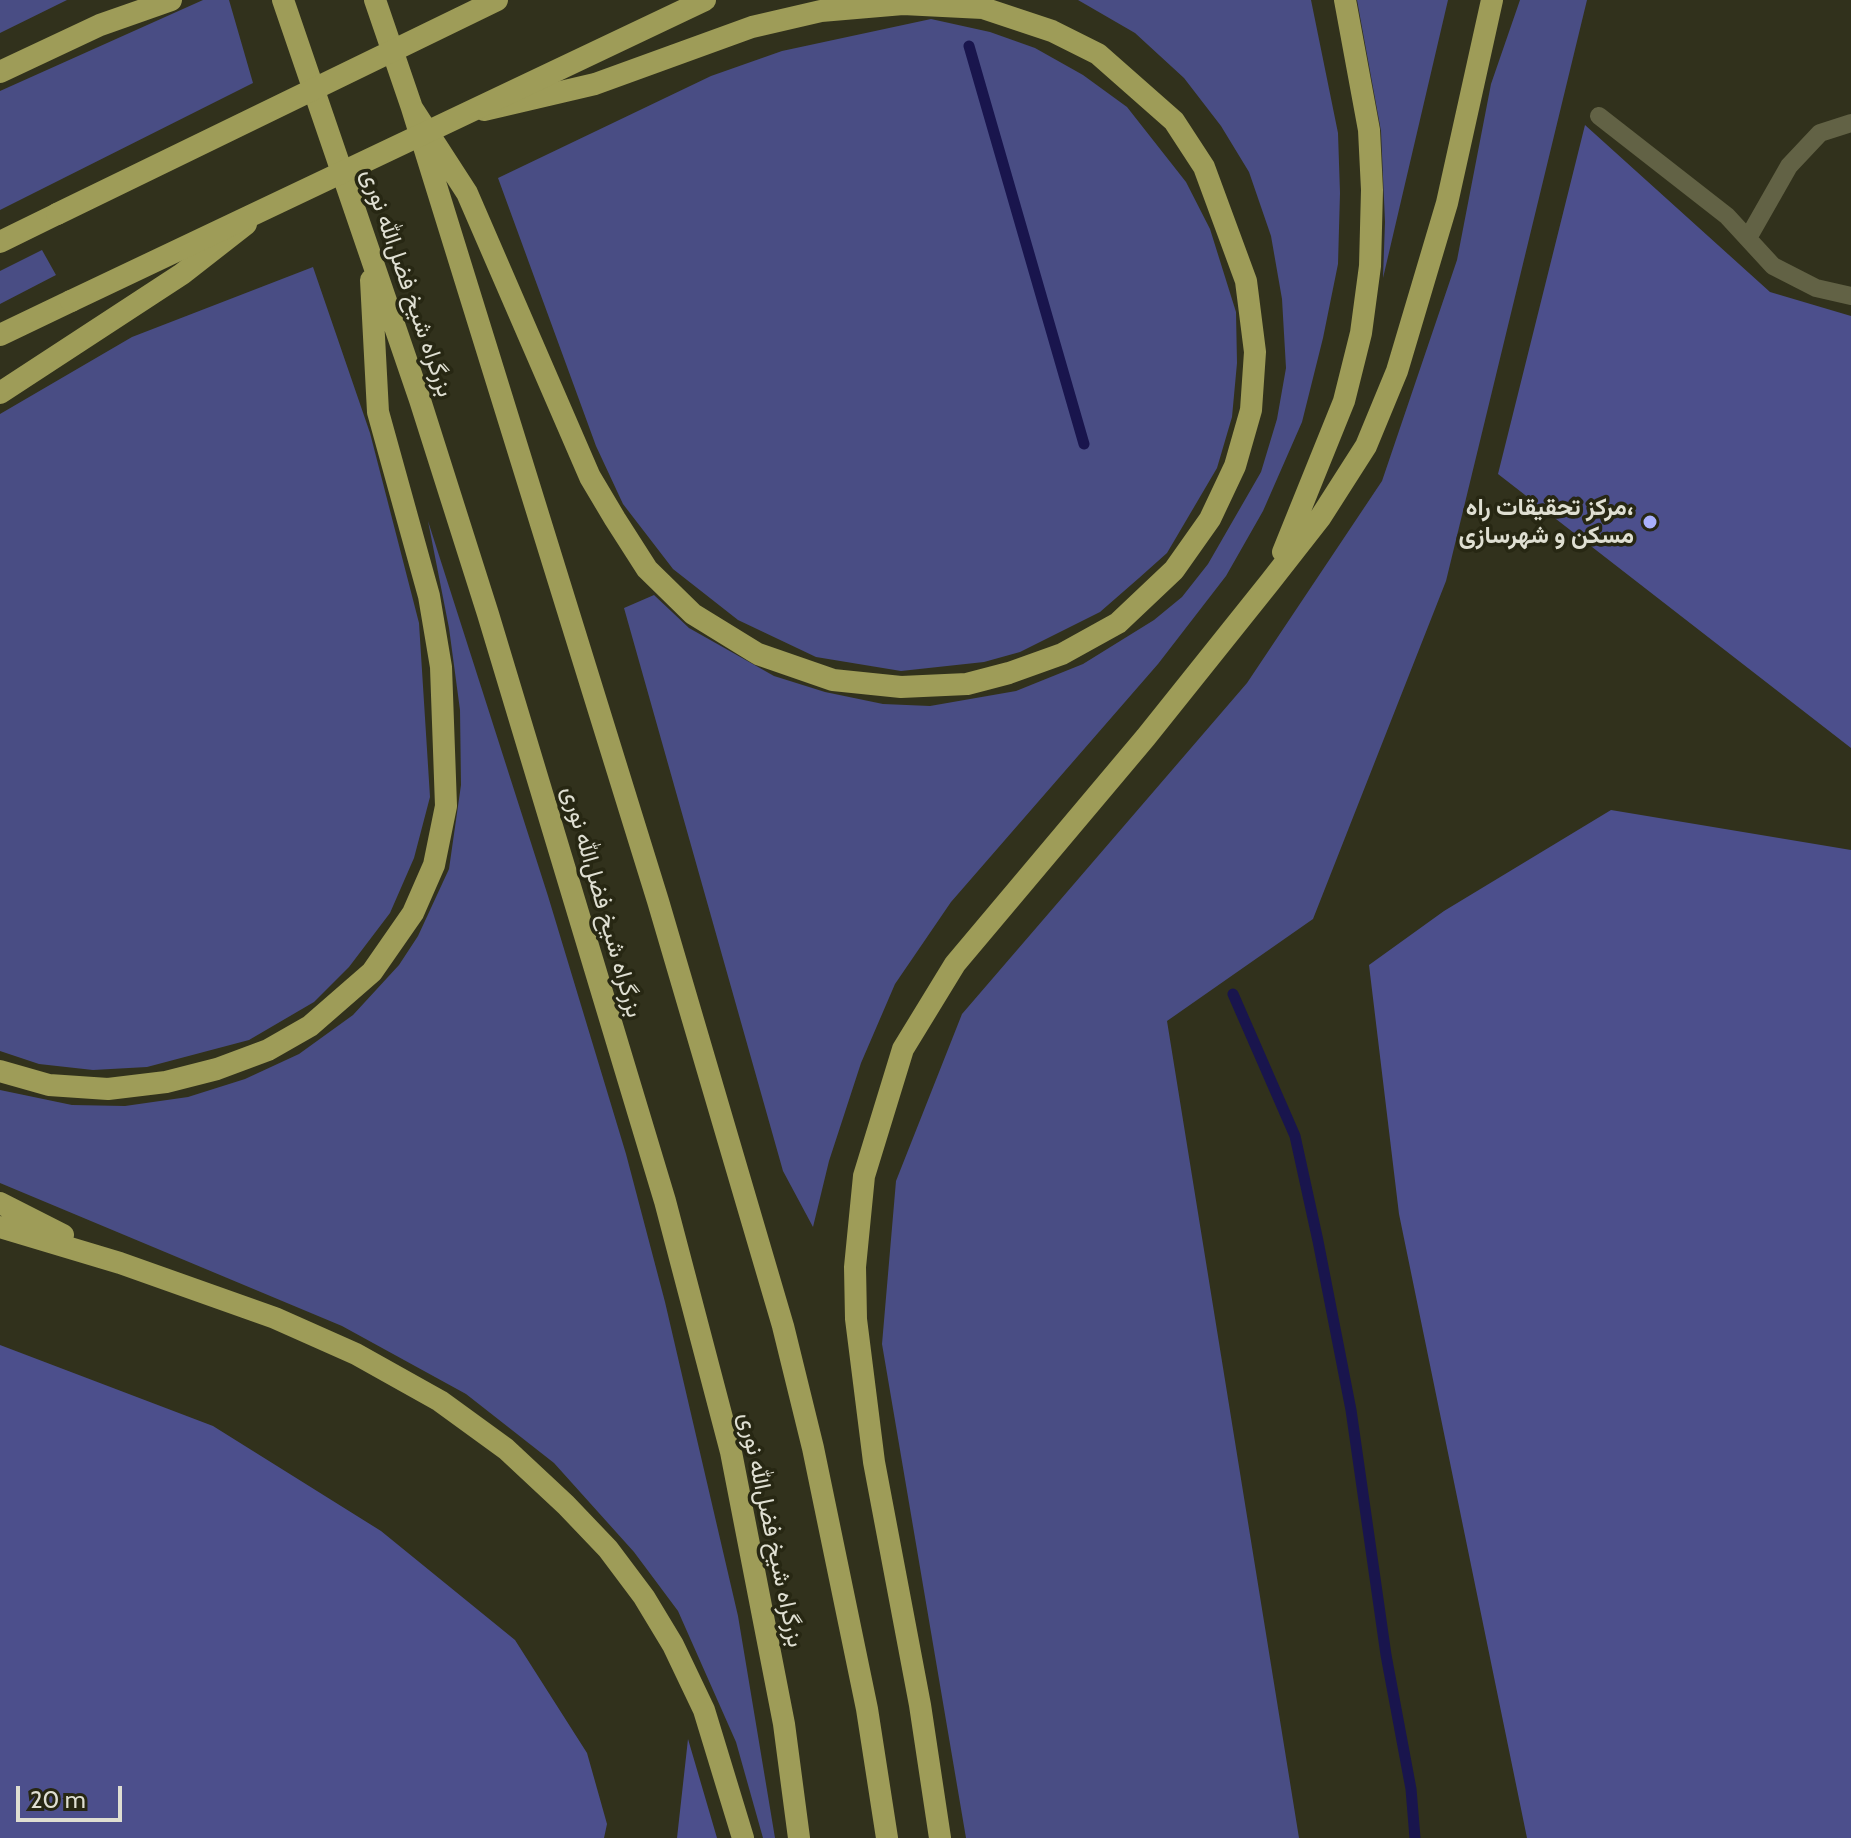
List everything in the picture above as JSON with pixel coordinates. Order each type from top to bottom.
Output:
[{"type":"highway","points":[[0,72],[100,25],[171,0]]},
{"type":"highway","name":"بزرگراه شیخ فضل‌الله نوری","points":[[283,0],[488,614],[665,1201],[731,1452],[784,1724],[799,1838]]},
{"type":"highway","points":[[375,0],[412,108],[662,916],[783,1326],[813,1448],[860,1678],[887,1838]]},
{"type":"highway","points":[[0,242],[497,0]]},
{"type":"highway","points":[[0,335],[705,0]]},
{"type":"highway","points":[[1270,582],[1344,401],[1361,333],[1370,266],[1372,190],[1369,130],[1345,0]]},
{"type":"highway","points":[[940,1838],[920,1705],[874,1462],[856,1319],[855,1267],[864,1176],[903,1049],[955,964],[1146,737],[1270,582],[1320,518],[1366,446],[1397,371],[1447,203],[1492,0]]},
{"type":"highway","points":[[412,108],[467,193],[590,477],[615,519],[647,569],[693,614],[758,654],[833,680],[901,687],[967,684],[1009,673],[1062,654],[1118,623],[1174,570],[1210,519],[1235,466],[1251,410],[1255,352],[1246,281],[1204,167],[1174,121],[1098,54],[1052,31],[983,8],[903,4],[821,11],[752,27],[595,84],[471,113]]},
{"type":"highway","points":[[0,393],[182,274],[271,204]]},
{"type":"highway","points":[[0,1071],[49,1085],[108,1089],[166,1082],[243,1060],[310,1026],[372,972],[413,913],[434,865],[446,806],[441,667],[429,596],[378,412],[370,255]]},
{"type":"highway","points":[[0,1203],[120,1263]]},
{"type":"highway","points":[[0,1227],[120,1263],[275,1318],[356,1354],[440,1401],[506,1449],[608,1549],[644,1597],[673,1645],[704,1710],[743,1838]]},
{"type":"lane","points":[[1599,116],[1727,216],[1773,266],[1816,288],[1851,296]]},
{"type":"lane","points":[[1748,238],[1789,166],[1820,133],[1851,123]]},
{"type":"shaded area","points":[[0,0],[67,0],[0,33]]},
{"type":"shaded area","points":[[203,0],[229,0],[253,83],[0,210],[0,91]]},
{"type":"shaded area","points":[[1078,0],[1311,0],[1338,133],[1338,264],[1323,338],[1302,422],[1263,511],[1226,576],[1158,664],[951,902],[895,984],[861,1063],[829,1161],[813,1227],[783,1171],[624,608],[654,595],[689,628],[774,676],[825,692],[883,704],[930,706],[1016,691],[1083,664],[1154,620],[1182,597],[1208,564],[1261,472],[1277,419],[1286,368],[1282,299],[1271,236],[1249,172],[1221,126],[1184,78],[1135,33]]},
{"type":"shaded area","points":[[1357,0],[1448,0],[1383,278],[1385,222],[1381,131]]},
{"type":"shaded area","points":[[1520,0],[1587,0],[1446,581],[1313,919],[1167,1021],[1299,1838],[966,1838],[882,1344],[896,1181],[962,1014],[1247,683],[1382,481],[1457,260],[1491,84]]},
{"type":"shaded area","points":[[931,19],[990,32],[1035,48],[1083,75],[1127,107],[1186,182],[1210,229],[1236,312],[1237,363],[1232,417],[1217,468],[1167,553],[1100,612],[1020,652],[984,662],[901,671],[816,657],[738,620],[673,569],[623,504],[596,446],[498,178],[711,76],[782,51]]},
{"type":"shaded area","points":[[1585,125],[1770,292],[1851,316],[1851,748],[1498,474]]},
{"type":"shaded area","points":[[42,250],[56,275],[0,304],[0,271]]},
{"type":"shaded area","points":[[313,267],[370,433],[419,623],[430,797],[414,858],[390,913],[349,967],[314,1002],[249,1040],[147,1067],[93,1070],[39,1064],[0,1051],[0,414],[132,337]]},
{"type":"shaded area","points":[[428,521],[548,896],[626,1154],[665,1302],[738,1616],[775,1838],[763,1838],[736,1742],[678,1611],[634,1552],[554,1463],[466,1394],[342,1326],[0,1183],[0,1090],[72,1105],[125,1106],[188,1097],[245,1079],[299,1054],[353,1015],[399,965],[418,936],[449,869],[461,785],[460,710],[449,628]]},
{"type":"shaded area","points":[[1611,810],[1851,850],[1851,1838],[1527,1838],[1399,1214],[1369,965],[1444,911]]},
{"type":"shaded area","points":[[0,1345],[213,1426],[381,1531],[515,1640],[587,1753],[607,1824],[604,1838],[0,1838]]},
{"type":"shaded area","points":[[688,1739],[717,1838],[677,1838]]},
{"type":"waterway","points":[[969,46],[1084,444]]},
{"type":"waterway","points":[[1233,994],[1295,1136],[1318,1241],[1351,1410],[1386,1655],[1411,1789],[1415,1838]]},
{"type":"place","name":"مرکز تحقیقات راه، مسکن و شهرسازی","points":[[1650,522]]}]
